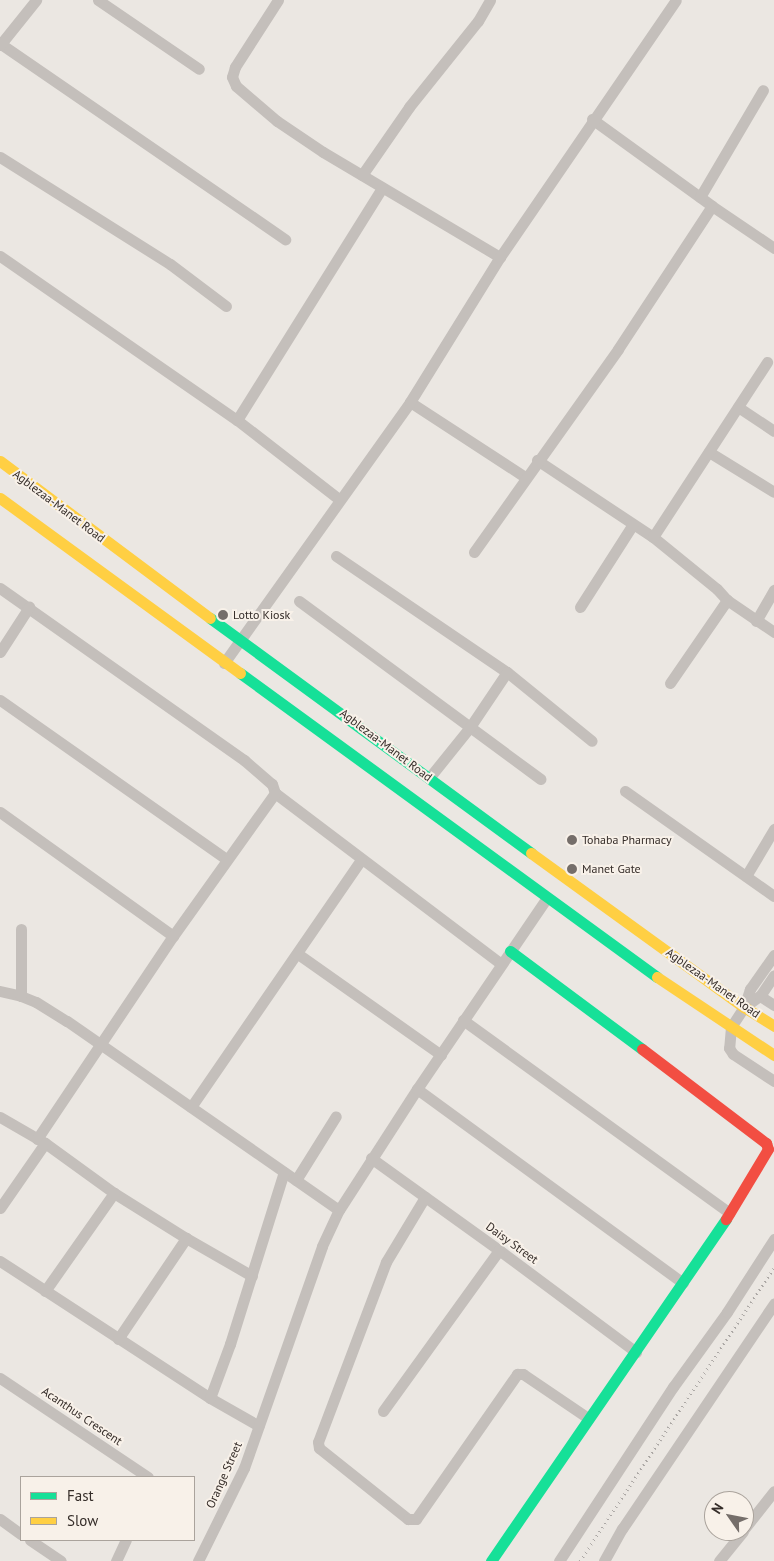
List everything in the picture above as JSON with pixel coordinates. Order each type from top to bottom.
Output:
[{"type":"main road","name":"Agblezaa-Manet Road","points":[[0,461],[429,778],[774,1026]]},
{"type":"main road","name":"Agblezaa-Manet Road","points":[[0,498],[639,965],[774,1056]]},
{"type":"main road","points":[[491,1561],[588,1418],[683,1284],[730,1213],[768,1149],[766,1142],[510,951]]},
{"type":"street","points":[[36,0],[0,44],[285,239]]},
{"type":"street","points":[[98,0],[199,69]]},
{"type":"street","points":[[278,0],[235,67],[232,77],[236,86],[277,121],[362,176],[500,257]]},
{"type":"street","points":[[362,176],[410,107],[478,21],[490,0]]},
{"type":"street","points":[[224,663],[339,499],[410,402],[500,257],[592,119],[676,0]]},
{"type":"street","points":[[700,197],[763,90]]},
{"type":"street","points":[[592,119],[712,206],[774,248]]},
{"type":"street","points":[[0,156],[170,264],[226,306]]},
{"type":"street","points":[[237,420],[382,188]]},
{"type":"street","points":[[474,552],[537,460],[618,350],[712,206]]},
{"type":"street","points":[[0,256],[237,420],[339,499]]},
{"type":"street","points":[[652,537],[768,362]]},
{"type":"street","points":[[410,402],[525,477]]},
{"type":"street","points":[[738,407],[774,431]]},
{"type":"street","points":[[709,452],[774,492]]},
{"type":"street","points":[[537,460],[652,537],[718,590],[726,600],[774,632]]},
{"type":"street","points":[[580,607],[633,524]]},
{"type":"street","points":[[336,556],[507,672],[592,741]]},
{"type":"street","points":[[0,588],[244,760],[272,784],[275,793],[361,860],[501,964]]},
{"type":"street","points":[[756,621],[774,590]]},
{"type":"street","points":[[670,683],[726,600]]},
{"type":"street","points":[[299,602],[540,779]]},
{"type":"street","points":[[0,652],[28,607]]},
{"type":"street","points":[[429,778],[470,727],[507,672]]},
{"type":"street","points":[[0,700],[226,859]]},
{"type":"street","points":[[625,791],[774,896]]},
{"type":"street","points":[[0,1208],[101,1045],[173,936],[226,859],[275,793]]},
{"type":"street","points":[[0,812],[173,936]]},
{"type":"street","points":[[746,876],[774,829]]},
{"type":"street","points":[[191,1107],[361,860]]},
{"type":"street","name":"Orange Street","points":[[198,1561],[240,1476],[307,1289],[339,1210],[371,1158],[463,1020],[547,898]]},
{"type":"street","points":[[21,929],[21,996]]},
{"type":"street","points":[[298,954],[441,1055]]},
{"type":"street","points":[[774,955],[750,989],[744,1006],[731,1027],[730,1048],[733,1054],[774,1081]]},
{"type":"street","points":[[744,1006],[760,996],[774,975]]},
{"type":"street","points":[[0,991],[21,996],[44,1007],[339,1210]]},
{"type":"street","points":[[760,996],[774,1005]]},
{"type":"street","points":[[463,1020],[730,1213]]},
{"type":"street","points":[[417,1089],[683,1284]]},
{"type":"street","points":[[296,1180],[336,1116]]},
{"type":"street","points":[[0,1117],[41,1141],[114,1192],[186,1238],[252,1276]]},
{"type":"street","name":"Daisy Street","points":[[371,1158],[636,1352]]},
{"type":"street","points":[[210,1398],[252,1276],[284,1172]]},
{"type":"street","points":[[45,1291],[114,1192]]},
{"type":"street","points":[[425,1198],[386,1262],[318,1442],[319,1448],[408,1519],[416,1519],[517,1374],[523,1374],[588,1418]]},
{"type":"street","points":[[118,1338],[186,1238]]},
{"type":"street","points":[[559,1561],[673,1387],[727,1312],[774,1239]]},
{"type":"street","points":[[383,1411],[499,1250]]},
{"type":"street","points":[[0,1261],[210,1398],[259,1426]]},
{"type":"street","points":[[604,1561],[622,1529],[690,1432],[700,1413],[774,1304]]},
{"type":"street","name":"Acanthus Crescent","points":[[0,1378],[147,1476]]},
{"type":"street","points":[[754,1516],[774,1490]]},
{"type":"street","points":[[0,1519],[20,1533]]},
{"type":"street","points":[[31,1541],[61,1561]]},
{"type":"street","points":[[116,1561],[126,1541]]},
{"type":"street","points":[[719,1561],[734,1541]]},
{"type":"railway","points":[[580,1561],[774,1268]]},
{"type":"traffic: fast","points":[[210,618],[531,853]]},
{"type":"traffic: fast","points":[[240,673],[657,977]]},
{"type":"traffic: fast","points":[[510,951],[642,1049]]},
{"type":"traffic: fast","points":[[491,1561],[726,1219]]},
{"type":"traffic: slow","points":[[0,461],[210,618]]},
{"type":"traffic: slow","points":[[0,498],[240,673]]},
{"type":"traffic: slow","points":[[531,853],[744,1007],[774,1026]]},
{"type":"traffic: slow","points":[[657,977],[774,1055]]},
{"type":"traffic: jam","points":[[642,1049],[766,1143],[768,1149],[726,1219]]},
{"type":"place","name":"Lotto Kiosk","points":[[223,615]]},
{"type":"place","name":"Tohaba Pharmacy","points":[[572,840]]},
{"type":"place","name":"Manet Gate","points":[[572,869]]}]
